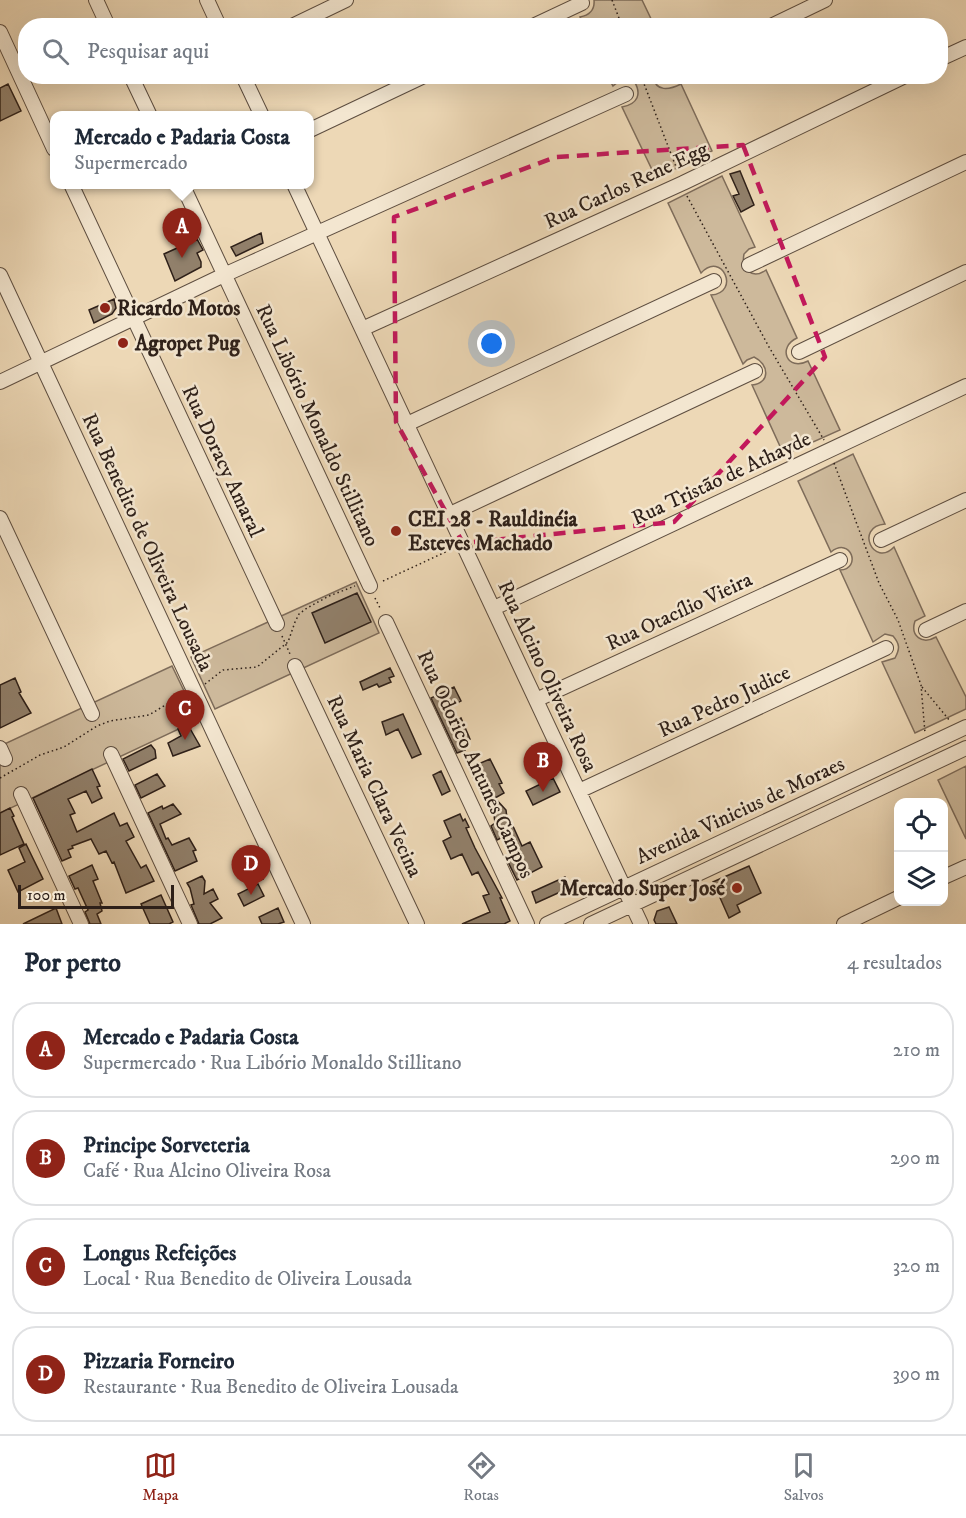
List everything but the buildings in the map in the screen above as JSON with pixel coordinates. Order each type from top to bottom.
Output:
[{"type":"street","points":[[96,0],[104,18]]},
{"type":"street","points":[[207,0],[215,18]]},
{"type":"street","points":[[309,18],[346,0]]},
{"type":"street","points":[[788,18],[825,0]]},
{"type":"street","points":[[550,18],[582,3]]},
{"type":"street","points":[[0,32],[18,71]]},
{"type":"street","points":[[948,55],[966,47]]},
{"type":"street","points":[[24,84],[50,140]]},
{"type":"street","points":[[135,84],[148,111]]},
{"type":"street","points":[[247,84],[260,111]]},
{"type":"street","points":[[314,128],[407,84]]},
{"type":"street","name":"Rua Carlos Rene Egg","points":[[362,329],[682,183],[888,84]]},
{"type":"street","points":[[0,382],[224,275],[626,94]]},
{"type":"street","points":[[749,265],[966,162]]},
{"type":"street","name":"Rua Doracy Amaral","points":[[73,189],[277,624]]},
{"type":"street","name":"Rua Libório Monaldo Stillitano","points":[[184,189],[373,585]]},
{"type":"street","name":"Rua Alcino Oliveira Rosa","points":[[296,189],[641,924]]},
{"type":"street","points":[[799,352],[966,272]]},
{"type":"street","name":"Rua Benedito de Oliveira Lousada","points":[[0,275],[303,924]]},
{"type":"street","points":[[407,424],[714,281]]},
{"type":"street","points":[[450,514],[755,372]]},
{"type":"street","name":"Rua Tristão de Athayde","points":[[494,608],[966,386]]},
{"type":"street","points":[[881,540],[966,500]]},
{"type":"street","points":[[0,518],[92,714]]},
{"type":"street","name":"Rua Otacílio Vieira","points":[[536,700],[840,560]]},
{"type":"street","points":[[926,630],[966,611]]},
{"type":"street","name":"Rua Odorico Antunes Campos","points":[[386,622],[527,924]]},
{"type":"street","name":"Rua Pedro Judice","points":[[579,791],[886,648]]},
{"type":"street","name":"Rua Maria Clara Vecina","points":[[296,666],[417,924]]},
{"type":"street","name":"Avenida Vinicius de Moraes","points":[[548,924],[962,729]]},
{"type":"street","points":[[922,747],[926,767]]},
{"type":"street","name":"Avenida Vinicius de Moraes","points":[[591,924],[966,748]]},
{"type":"street","points":[[111,754],[190,924]]},
{"type":"street","points":[[21,794],[81,924]]},
{"type":"street","points":[[948,875],[966,867]]},
{"type":"street","points":[[844,924],[894,900]]},
{"type":"path","points":[[612,0],[619,18]]},
{"type":"path","points":[[644,84],[687,195],[769,347],[820,435],[831,449],[833,461],[879,583],[898,620],[921,686],[922,747]]},
{"type":"path","points":[[386,622],[373,585],[463,544]]},
{"type":"path","points":[[277,624],[296,666]]},
{"type":"path","points":[[921,686],[962,729]]},
{"type":"highlighted area","points":[[743,145],[825,357],[674,522],[463,543],[396,422],[394,217],[556,157]]},
{"type":"shaded area","points":[[594,0],[642,0],[651,18],[580,18],[591,12]]},
{"type":"shaded area","points":[[635,84],[656,84],[660,87],[672,88],[681,84],[712,151],[656,178],[622,107],[632,104],[637,98]]},
{"type":"shaded area","points":[[722,176],[755,247],[744,254],[744,264],[752,273],[761,273],[766,270],[797,338],[787,347],[787,357],[795,363],[801,364],[808,361],[840,430],[784,455],[752,385],[762,381],[766,373],[765,368],[754,357],[743,364],[711,295],[720,293],[725,287],[727,281],[725,275],[716,266],[709,267],[701,273],[668,203]]},
{"type":"shaded area","points":[[853,454],[885,524],[876,527],[871,532],[870,544],[880,553],[887,552],[894,547],[925,616],[915,621],[914,631],[918,638],[926,640],[936,637],[966,697],[966,709],[915,733],[882,662],[895,658],[898,644],[893,636],[885,634],[873,642],[840,570],[851,565],[851,555],[844,548],[831,552],[798,481]]},
{"type":"shaded area","points":[[356,582],[379,633],[215,709],[191,657]]},
{"type":"shaded area","points":[[172,666],[198,720],[0,813],[0,746]]},
{"type":"shaded area","points":[[966,766],[966,839],[948,798],[938,780]]},
{"type":"place","name":"Mercado e Padaria Costa","points":[[182,258]]},
{"type":"place","name":"Ricardo Motos","points":[[105,308]]},
{"type":"place","name":"Agropet Pug","points":[[123,343]]},
{"type":"place","name":"CEI 28 - Rauldinéia Esteves Machado","points":[[396,531]]},
{"type":"place","name":"Longus Refeições","points":[[185,740]]},
{"type":"place","name":"Principe Sorveteria","points":[[543,792]]},
{"type":"place","name":"Mercado Super José","points":[[737,888]]},
{"type":"place","name":"Pizzaria Forneiro","points":[[251,895]]}]
